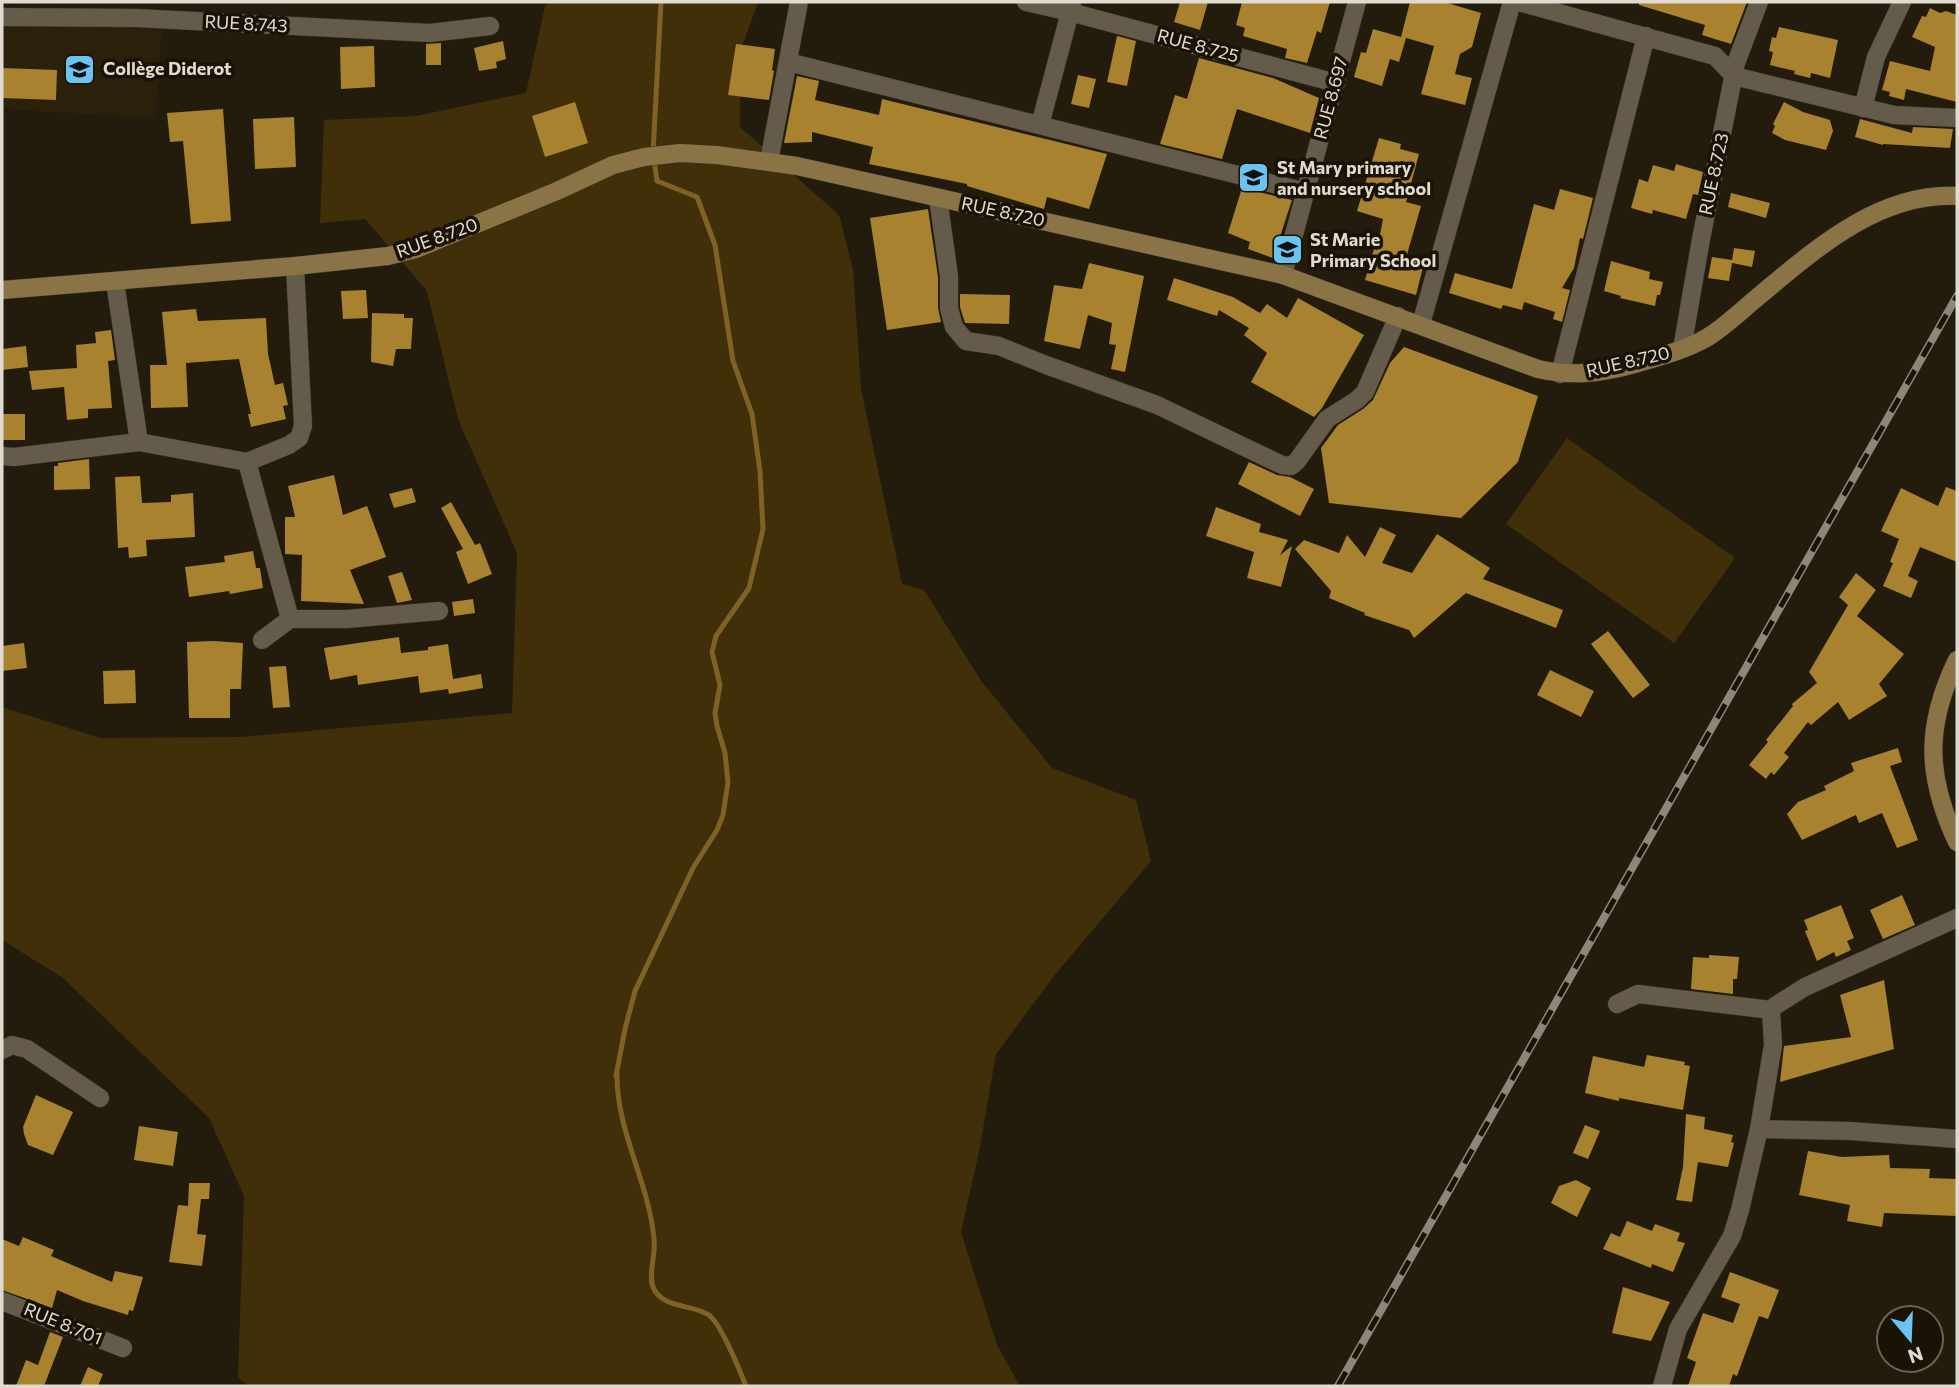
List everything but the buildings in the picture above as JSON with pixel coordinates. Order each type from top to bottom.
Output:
[{"type":"main road","name":"RUE 8.720","points":[[2,290],[388,256],[416,248],[557,191],[613,165],[663,154],[717,155],[769,162],[1283,275],[1538,369],[1560,374],[1594,373],[1682,349],[1719,329],[1819,247],[1865,218],[1891,206],[1922,199],[1957,196]]},
{"type":"main road","points":[[1957,660],[1944,687],[1933,734],[1933,768],[1938,795],[1957,842]]},
{"type":"street","points":[[769,162],[799,2]]},
{"type":"street","name":"RUE 8.725","points":[[1026,2],[1071,7],[1336,83]]},
{"type":"street","name":"RUE 8.697","points":[[1283,275],[1357,2]]},
{"type":"street","points":[[1421,324],[1512,2]]},
{"type":"street","name":"RUE 8.723","points":[[1682,349],[1734,76],[1759,2]]},
{"type":"street","points":[[1863,108],[1876,57],[1902,2]]},
{"type":"street","points":[[1529,3],[1716,56],[1734,76],[1894,115],[1957,117]]},
{"type":"street","points":[[1040,125],[1071,7]]},
{"type":"street","name":"RUE 8.743","points":[[2,18],[136,18],[430,33],[491,26]]},
{"type":"street","points":[[1560,374],[1646,36]]},
{"type":"street","points":[[788,62],[1306,192]]},
{"type":"street","points":[[938,198],[949,276],[948,308],[954,327],[966,341],[999,346],[1157,405],[1282,466],[1291,467],[1326,419],[1365,392],[1398,316]]},
{"type":"street","points":[[2,456],[14,457],[139,442],[247,462],[289,445],[299,438],[303,426],[295,266]]},
{"type":"street","points":[[115,282],[139,442]]},
{"type":"street","points":[[247,462],[290,619]]},
{"type":"street","points":[[262,640],[290,619],[347,619],[439,611]]},
{"type":"street","points":[[1662,1386],[1678,1329],[1732,1236],[1740,1210],[1759,1129],[1773,1045],[1771,1010],[1805,987],[1957,918]]},
{"type":"street","points":[[1616,1003],[1638,994],[1771,1010]]},
{"type":"street","points":[[2,1050],[12,1045],[27,1049],[100,1098]]},
{"type":"street","points":[[1759,1129],[1957,1139]]},
{"type":"street","name":"RUE 8.701","points":[[2,1301],[123,1349]]},
{"type":"shaded area","points":[[549,2],[758,2],[740,52],[740,127],[839,215],[853,269],[861,389],[902,584],[924,590],[982,682],[1052,768],[1136,800],[1151,861],[1054,976],[996,1054],[979,1152],[961,1232],[997,1345],[1020,1386],[249,1386],[238,1378],[244,1196],[209,1118],[63,978],[2,940],[2,707],[100,738],[241,737],[512,713],[517,553],[458,419],[427,291],[365,219],[320,223],[324,120],[416,116],[526,93],[545,6]]},
{"type":"shaded area","name":"Collège Diderot","points":[[2,21],[162,29],[155,118],[2,109]]},
{"type":"shaded area","points":[[1567,438],[1735,558],[1674,643],[1506,524]]},
{"type":"waterway","points":[[661,2],[653,153],[657,181],[697,197],[715,245],[733,361],[752,414],[760,471],[763,529],[749,588],[716,636],[712,652],[720,685],[715,713],[725,753],[728,782],[723,815],[717,830],[693,868],[635,991],[616,1076],[617,1073],[618,1094],[627,1136],[651,1218],[654,1245],[651,1276],[653,1287],[657,1294],[670,1303],[702,1312],[714,1320],[730,1348],[746,1386]]},
{"type":"railway","points":[[1338,1386],[1957,296]]},
{"type":"place","name":"Collège Diderot","points":[[80,69]]},
{"type":"place","name":"St Mary primary and nursery school","points":[[1254,178]]},
{"type":"place","name":"St Marie Primary School","points":[[1287,250]]}]
